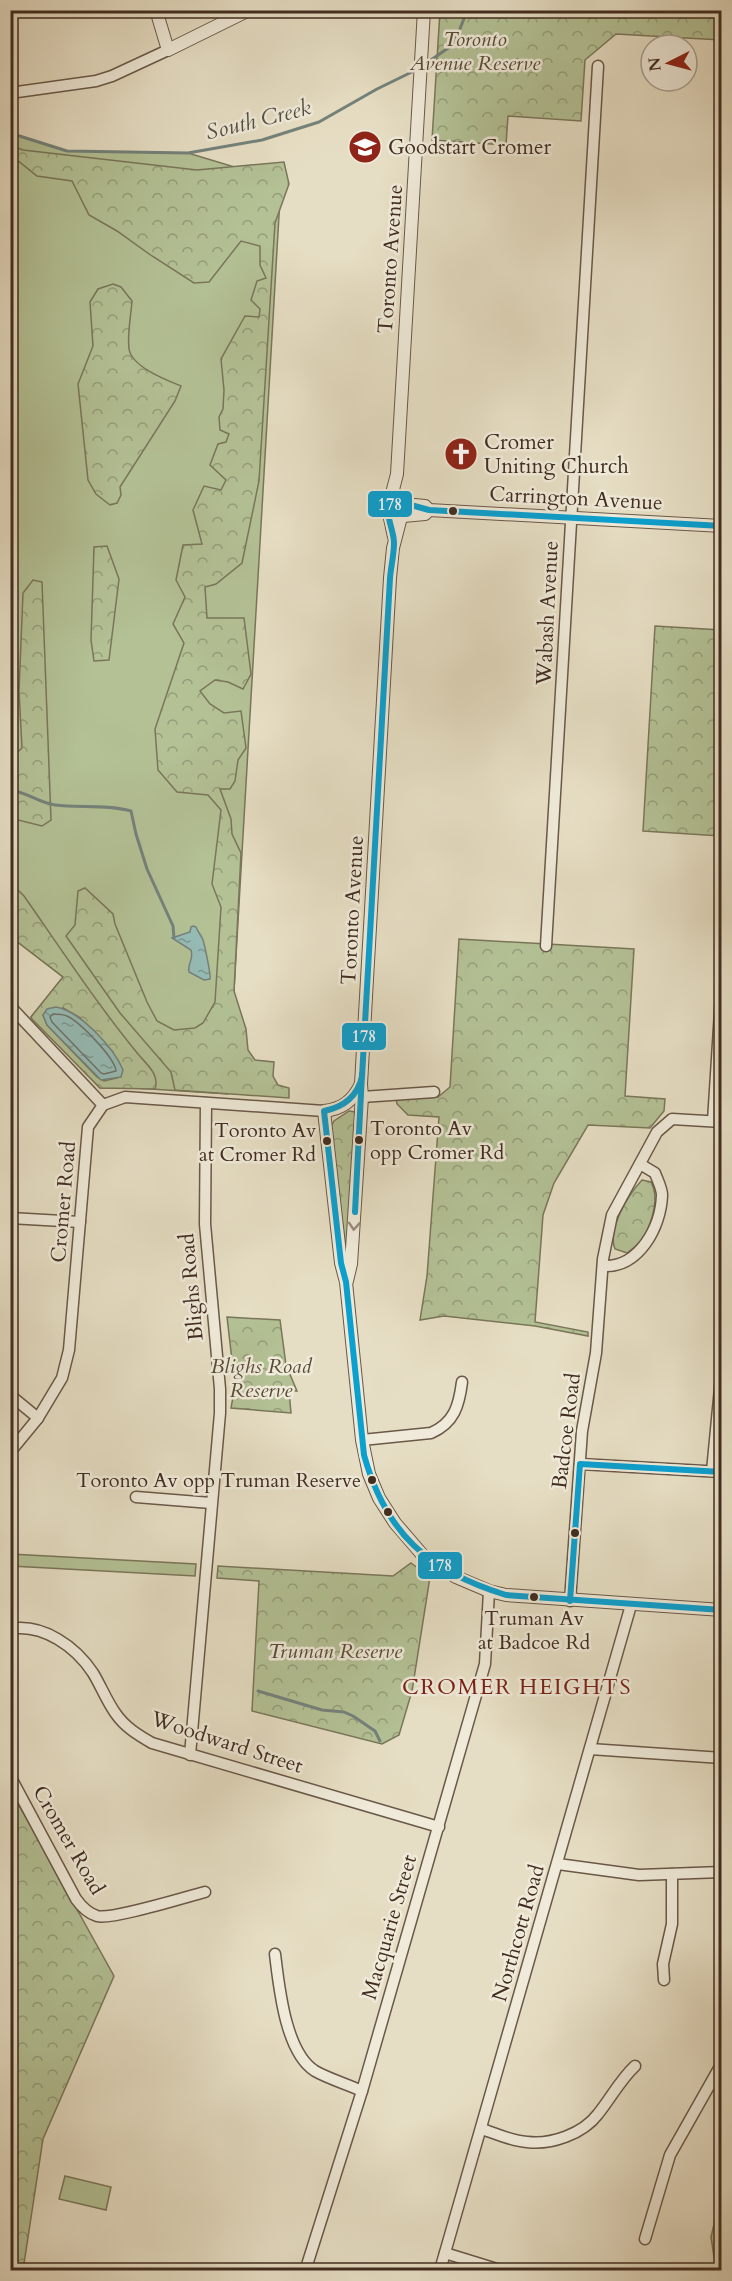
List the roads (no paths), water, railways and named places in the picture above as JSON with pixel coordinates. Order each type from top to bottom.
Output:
[{"type":"street","points":[[156,10],[168,50]]},
{"type":"street","points":[[10,93],[96,81],[112,76],[249,10]]},
{"type":"street","name":"Toronto Avenue","points":[[346,1282],[351,1264],[390,578],[399,509],[397,474],[424,10]]},
{"type":"street","name":"Wabash Avenue","points":[[546,946],[598,66]]},
{"type":"street","name":"Carrington Avenue","points":[[399,509],[425,514],[429,510],[722,526]]},
{"type":"street","points":[[717,1121],[722,980]]},
{"type":"street","points":[[10,1006],[104,1105],[126,1097],[324,1111],[338,1108],[352,1100],[361,1091],[434,1092]]},
{"type":"street","name":"Blighs Road","points":[[190,1755],[220,1413],[220,1389],[205,1224],[206,1102]]},
{"type":"street","name":"Cromer Road","points":[[10,1452],[38,1418],[62,1378],[69,1350],[88,1127],[104,1105]]},
{"type":"street","name":"Toronto Avenue","points":[[324,1111],[341,1263],[346,1282],[362,1440],[374,1486],[387,1512],[404,1536],[419,1553],[442,1570],[489,1591],[526,1598],[722,1610]]},
{"type":"street","name":"Badcoe Road","points":[[570,1601],[586,1402],[597,1345],[603,1266],[612,1215],[657,1132],[672,1119],[717,1121]]},
{"type":"street","points":[[603,1266],[610,1267],[624,1261],[643,1248],[657,1224],[662,1193],[655,1173],[640,1164]]},
{"type":"street","points":[[10,1218],[80,1222]]},
{"type":"street","points":[[580,1464],[717,1472],[722,1367]]},
{"type":"street","points":[[362,1440],[440,1429],[452,1418],[459,1403],[462,1382]]},
{"type":"street","points":[[10,1395],[38,1418]]},
{"type":"street","points":[[136,1497],[211,1503]]},
{"type":"street","name":"Macquarie Street","points":[[308,2271],[307,2265],[362,2091],[485,1664],[489,1591]]},
{"type":"street","name":"Northcott Road","points":[[440,2271],[631,1605]]},
{"type":"street","name":"Woodward Street","points":[[10,1629],[20,1627],[44,1632],[68,1646],[81,1657],[93,1673],[116,1714],[132,1732],[152,1743],[439,1827]]},
{"type":"street","points":[[590,1749],[722,1758]]},
{"type":"street","name":"Cromer Road","points":[[10,1776],[76,1899],[89,1913],[106,1917],[205,1892]]},
{"type":"street","points":[[558,1864],[639,1875],[722,1872]]},
{"type":"street","points":[[664,1980],[663,1964],[672,1924],[672,1874]]},
{"type":"street","points":[[275,1954],[291,2035],[297,2051],[315,2070],[362,2091]]},
{"type":"street","points":[[645,2239],[670,2155],[722,2063]]},
{"type":"street","points":[[482,2129],[528,2143],[565,2137],[583,2129],[597,2116],[621,2079],[635,2066]]},
{"type":"street","points":[[445,2253],[500,2271]]},
{"type":"water","points":[[193,926],[196,927],[203,940],[210,979],[204,980],[189,972],[191,950],[172,938],[190,932]]},
{"type":"water","points":[[56,1007],[75,1015],[104,1041],[119,1061],[123,1070],[121,1077],[101,1080],[47,1025],[43,1015],[47,1009]]},
{"type":"waterway","name":"South Creek","points":[[425,64],[454,44],[465,16],[476,10]]},
{"type":"waterway","name":"South Creek","points":[[10,133],[67,151],[188,153],[262,140],[319,122],[418,69]]},
{"type":"waterway","points":[[10,790],[55,805],[131,811],[147,869],[173,926],[174,938]]},
{"type":"waterway","points":[[258,1691],[322,1710],[344,1712],[375,1731],[380,1741]]},
{"type":"place","name":"Goodstart Cromer","points":[[365,147]]},
{"type":"place","name":"Cromer Uniting Church","points":[[461,454]]},
{"type":"place","name":"Toronto Av opp Cromer Rd","points":[[359,1140]]},
{"type":"place","name":"Toronto Av at Cromer Rd","points":[[327,1141]]},
{"type":"place","name":"Toronto Av opp Truman Reserve","points":[[372,1480]]},
{"type":"place","name":"Truman Av at Badcoe Rd","points":[[534,1597]]},
{"type":"district","name":"CROMER HEIGHTS","points":[[517,1686]]},
{"type":"park label","name":"Toronto Avenue Reserve","points":[[475,51]]},
{"type":"park label","name":"Blighs Road Reserve","points":[[261,1378]]},
{"type":"park label","name":"Truman Reserve","points":[[335,1651]]}]
